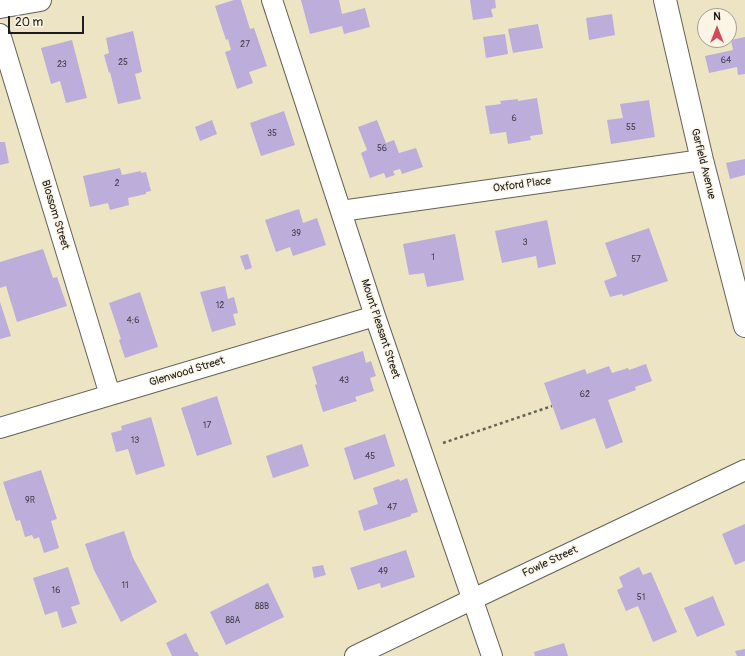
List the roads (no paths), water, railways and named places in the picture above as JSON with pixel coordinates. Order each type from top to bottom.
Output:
[{"type":"street","points":[[0,7],[40,0]]},
{"type":"street","name":"Mount Pleasant Street","points":[[272,0],[420,451],[492,656]]},
{"type":"street","name":"Garfield Avenue","points":[[665,0],[702,160],[745,326]]},
{"type":"street","name":"Blossom Street","points":[[0,34],[110,395]]},
{"type":"street","name":"Oxford Place","points":[[341,211],[702,160]]},
{"type":"street","name":"Glenwood Street","points":[[0,428],[375,316]]},
{"type":"street","name":"Fowle Street","points":[[355,656],[745,470]]}]
